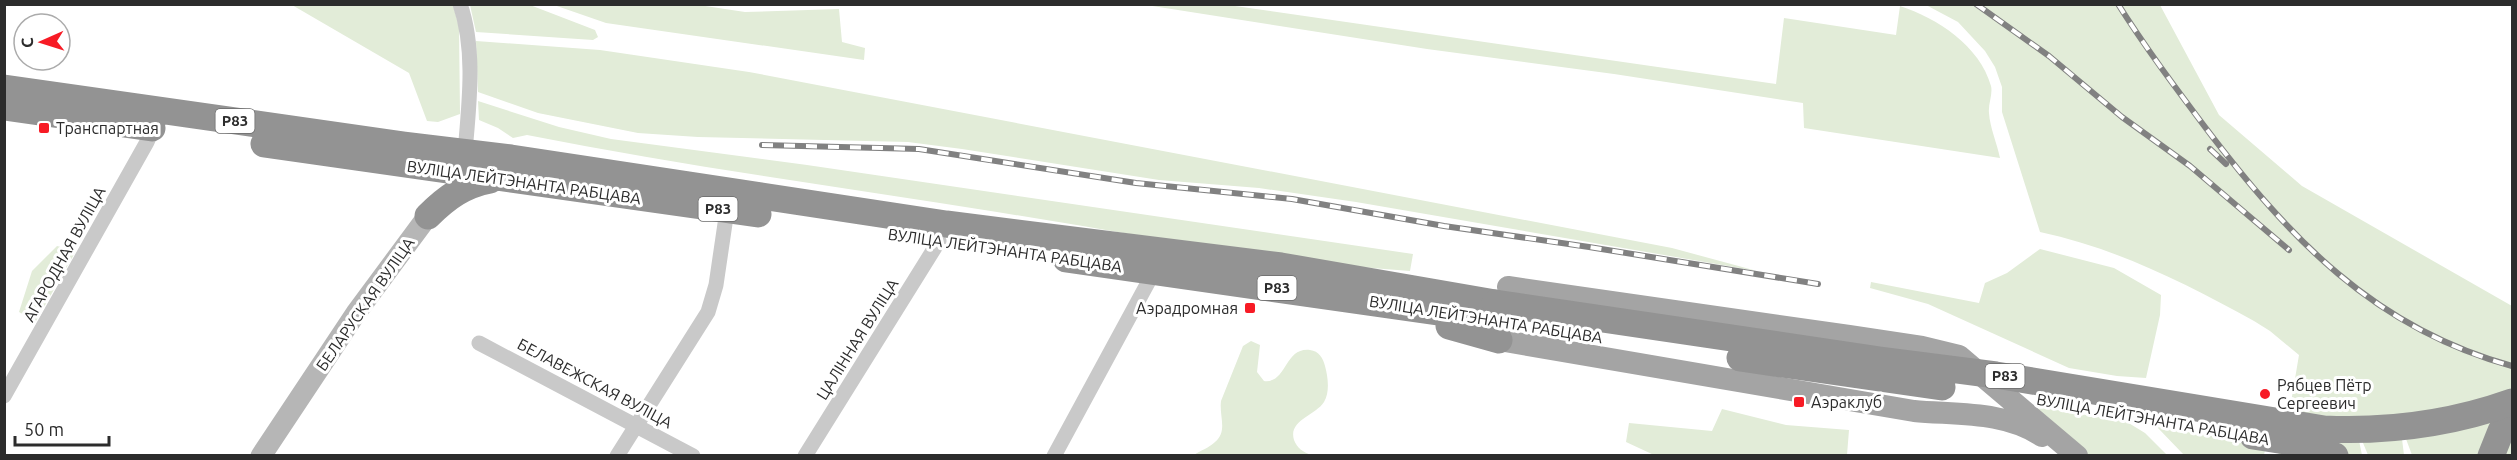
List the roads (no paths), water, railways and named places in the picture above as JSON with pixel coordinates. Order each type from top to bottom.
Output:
[{"type":"highway","name":"ВУЛІЦА ЛЕЙТЭНАНТА РАБЦАВА","points":[[4,88],[462,163],[946,224],[1398,305],[1499,312],[1996,375],[2324,429],[2371,431],[2418,426],[2487,411],[2512,402]]},
{"type":"highway","name":"ВУЛІЦА ЛЕЙТЭНАНТА РАБЦАВА","points":[[4,107],[401,165],[462,163],[497,178],[939,241],[1159,262],[1281,266],[1373,280],[1499,312],[1877,379],[1994,392],[2285,441],[2335,456]]},
{"type":"highway","points":[[401,165],[418,172],[428,184],[432,200],[428,216]]},
{"type":"highway","points":[[428,216],[448,196],[463,188],[497,178]]},
{"type":"highway","points":[[2491,456],[2501,432],[2512,417]]},
{"type":"main road","name":"БЕЛАРУСКАЯ ВУЛІЦА","points":[[261,456],[356,312],[428,216],[462,163]]},
{"type":"main road","name":"ВУЛІЦА ЛЕЙТЭНАНТА РАБЦАВА","points":[[1499,312],[1849,336],[1923,347],[1959,356],[2075,456]]},
{"type":"main road","name":"ВУЛІЦА ЛЕЙТЭНАНТА РАБЦАВА","points":[[1499,312],[1837,396],[1914,411],[1969,414],[2024,425],[2075,456]]},
{"type":"main road","points":[[1837,396],[1849,395],[1858,390],[1865,381],[1869,369],[1868,352],[1860,342],[1849,336]]},
{"type":"main road","points":[[1914,411],[1900,404],[1892,396],[1889,384],[1892,367],[1902,354],[1923,347]]},
{"type":"street","name":"ВУЛІЦА ЛЕЙТЭНАНТА РАБЦАВА","points":[[460,4],[466,35],[470,93],[462,163]]},
{"type":"street","name":"АГАРОДНАЯ ВУЛІЦА","points":[[4,396],[153,128]]},
{"type":"street","points":[[617,456],[708,312],[716,285],[727,210]]},
{"type":"street","name":"ЦАЛІННАЯ ВУЛІЦА","points":[[805,456],[939,241]]},
{"type":"street","points":[[1054,456],[1159,262]]},
{"type":"street","name":"БЕЛАВЕЖСКАЯ ВУЛІЦА","points":[[480,343],[693,456]]},
{"type":"railway","points":[[1976,4],[2049,56],[2122,117],[2190,166],[2289,250]]},
{"type":"railway","points":[[2118,4],[2149,51],[2237,168],[2269,206],[2338,274],[2376,303],[2418,328],[2463,349],[2512,366]]},
{"type":"railway","points":[[762,145],[919,149],[1136,183],[1292,199],[1444,226],[1818,284]]},
{"type":"railway","points":[[2210,149],[2226,164]]},
{"type":"place","name":"Транспартная","points":[[44,128]]},
{"type":"place","name":"Аэрадромная","points":[[1250,308]]},
{"type":"place","name":"Рябцев Пётр Сергеевич","points":[[2265,394]]},
{"type":"place","name":"Аэраклуб","points":[[1799,402]]}]
